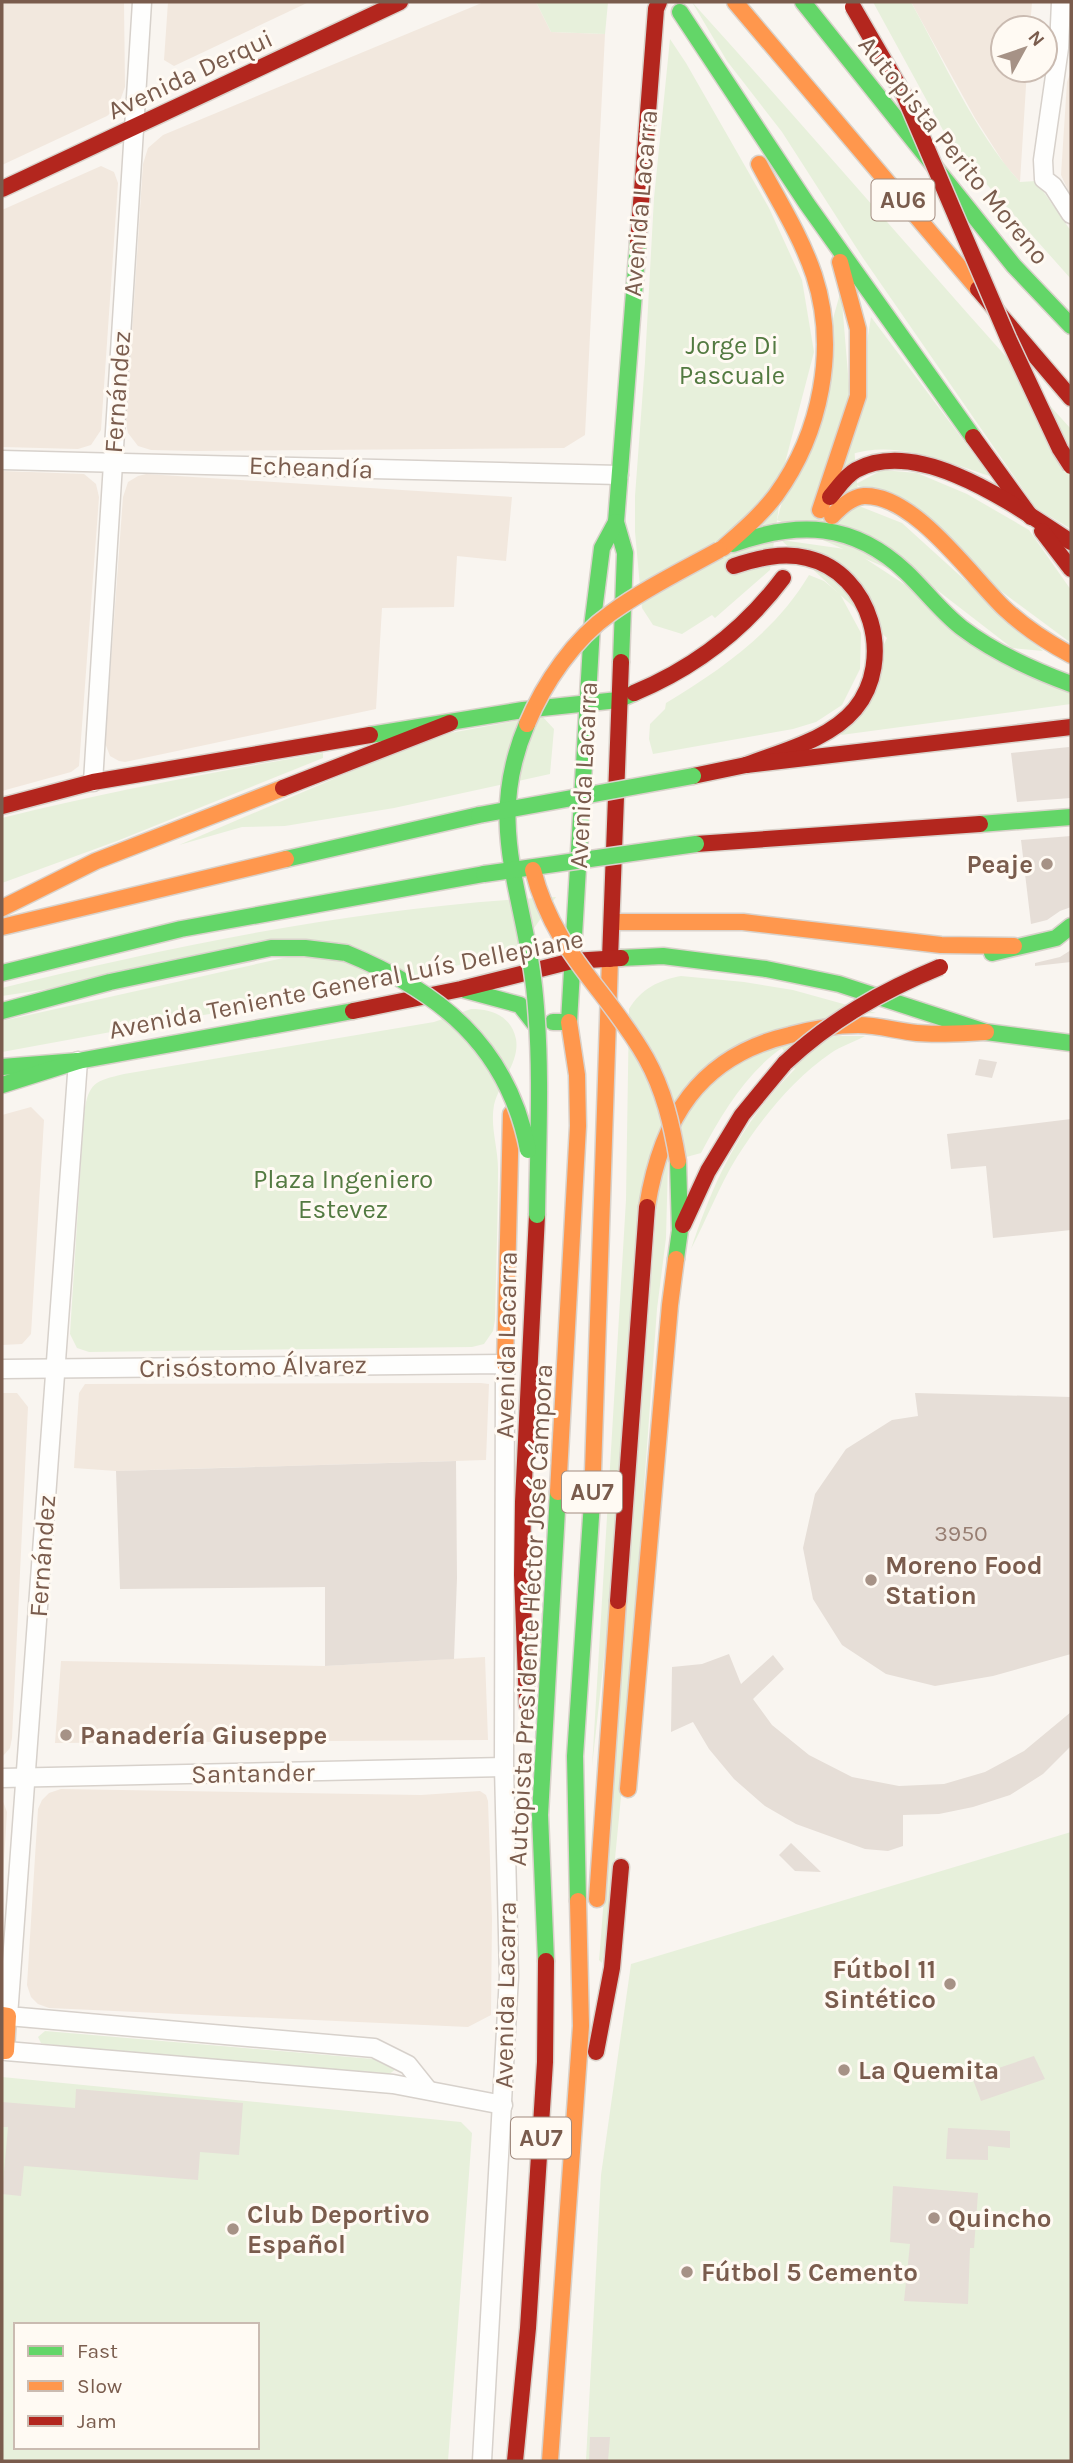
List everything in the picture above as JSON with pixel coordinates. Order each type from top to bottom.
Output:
[{"type":"main road","name":"Avenida Derqui","points":[[2,190],[400,2]]},
{"type":"main road","name":"AU6","points":[[735,2],[1071,398]]},
{"type":"main road","name":"Autopista Perito Moreno","points":[[803,2],[1014,266],[1071,327]]},
{"type":"main road","name":"Avenida Lacarra","points":[[610,959],[625,553],[616,523],[656,4]]},
{"type":"main road","points":[[852,4],[904,95],[1008,338],[1060,449],[1071,466]]},
{"type":"main road","points":[[680,12],[715,70],[833,240],[1071,569]]},
{"type":"main road","points":[[541,1815],[528,1729],[522,1574],[537,1215],[539,1040],[532,966],[524,919],[508,855],[506,827],[513,759],[523,727],[550,680],[575,648],[610,613],[721,549],[755,519],[778,493],[805,443],[818,405],[824,360],[824,328],[818,289],[807,260],[715,70]]},
{"type":"main road","points":[[824,511],[858,396],[858,329],[833,240]]},
{"type":"main road","points":[[824,511],[855,470],[868,464],[897,460],[929,465],[964,478],[1071,542]]},
{"type":"main road","points":[[824,511],[866,496],[879,498],[903,510],[944,542],[998,602],[1025,625],[1071,655]]},
{"type":"main road","name":"Avenida Lacarra","points":[[569,1022],[592,627],[602,548],[616,523]]},
{"type":"main road","points":[[721,549],[779,530],[818,527],[845,535],[887,556],[906,572],[945,614],[982,642],[1032,670],[1071,684]]},
{"type":"main road","points":[[728,569],[764,556],[779,555],[816,560],[837,571],[851,584],[863,601],[874,629],[876,656],[872,682],[855,710],[833,727],[746,765]]},
{"type":"main road","points":[[2,806],[93,782],[275,750],[523,710],[618,700],[656,684],[694,662],[735,633],[766,601],[783,578]]},
{"type":"main road","points":[[549,723],[571,684],[620,634],[640,619]]},
{"type":"main road","points":[[2,908],[96,861],[450,723]]},
{"type":"main road","points":[[2,927],[479,816],[746,765],[1071,727]]},
{"type":"main road","points":[[526,826],[529,787]]},
{"type":"main road","points":[[2,973],[45,961],[301,905],[484,874],[696,844],[1071,817]]},
{"type":"main road","points":[[530,852],[541,902],[558,935],[638,1046],[653,1072],[672,1121],[678,1161],[680,1230],[670,1306],[626,1805]]},
{"type":"main road","points":[[611,922],[743,922],[941,945],[1014,946]]},
{"type":"main road","points":[[680,1230],[708,1171],[741,1115],[808,1040],[838,1017],[891,987],[952,964],[1014,946],[1056,938],[1071,926]]},
{"type":"main road","points":[[2,1011],[110,982],[258,950],[305,948],[346,954],[377,965],[422,989],[444,1006],[467,1028],[494,1063],[516,1108],[527,1144],[537,1215]]},
{"type":"main road","name":"Avenida Teniente General Luís Dellepiane","points":[[2,1085],[78,1061],[278,1026],[461,989],[572,961],[663,956],[804,976],[839,984],[986,1032],[1071,1044]]},
{"type":"main road","name":"Autopista Presidente Héctor José Cámpora","points":[[550,2461],[581,2026],[575,1756],[593,1484],[610,959]]},
{"type":"main road","points":[[461,989],[520,1005],[534,1023],[569,1022]]},
{"type":"main road","name":"Autopista Presidente Héctor José Cámpora","points":[[515,2461],[528,2328],[545,2062],[546,1973],[541,1815],[578,1126],[577,1075],[569,1022]]},
{"type":"main road","name":"Avenida Lacarra","points":[[505,1364],[511,1116],[518,1085],[529,1065],[534,1023]]},
{"type":"main road","points":[[596,1911],[647,1205],[652,1172],[670,1124],[685,1098],[708,1074],[742,1050],[792,1033],[841,1025],[864,1025],[920,1033],[986,1032]]},
{"type":"main road","points":[[2,1067],[78,1061]]},
{"type":"main road","points":[[568,2196],[612,1968],[623,1845]]},
{"type":"main road","points":[[581,2026],[594,1939]]},
{"type":"main road","name":"Fernández","points":[[4,2051],[5,2016]]},
{"type":"street","name":"Fernández","points":[[93,782],[142,2]]},
{"type":"street","points":[[1061,2],[1065,49],[1043,160],[1044,180],[1053,186],[1071,214]]},
{"type":"street","name":"Echeandía","points":[[2,460],[620,475]]},
{"type":"street","name":"Fernández","points":[[5,2016],[26,1778],[78,1061]]},
{"type":"street","name":"Crisóstomo Álvarez","points":[[2,1370],[505,1364]]},
{"type":"street","name":"Avenida Lacarra","points":[[482,2461],[509,1976],[504,1767],[505,1364]]},
{"type":"street","name":"Santander","points":[[2,1778],[504,1767]]},
{"type":"street","points":[[5,2016],[374,2049],[408,2064],[428,2090]]},
{"type":"street","points":[[4,2051],[393,2084],[503,2105]]},
{"type":"shaded area","points":[[2,2],[124,2],[125,87],[118,106],[107,116],[2,165]]},
{"type":"shaded area","points":[[168,2],[309,2],[174,66],[164,60]]},
{"type":"shaded area","points":[[484,2],[536,2],[551,32],[605,34],[585,435],[564,448],[196,451],[151,450],[138,446],[128,433],[126,424],[143,164],[148,148],[163,135]]},
{"type":"shaded area","points":[[911,2],[1032,2],[1031,14],[989,14],[989,84],[1026,84],[1020,182],[1005,165],[975,118]]},
{"type":"shaded area","points":[[1071,71],[1071,197],[1061,175],[1067,82]]},
{"type":"shaded area","points":[[101,166],[114,172],[118,183],[101,430],[91,445],[78,449],[2,447],[2,210]]},
{"type":"shaded area","points":[[2,471],[84,474],[96,484],[99,497],[79,766],[71,772],[2,791]]},
{"type":"shaded area","points":[[146,474],[512,497],[506,561],[457,556],[454,607],[382,608],[376,709],[125,762],[119,761],[110,756],[105,743],[123,497],[128,482]]},
{"type":"shaded area","points":[[31,1107],[44,1120],[31,1334],[22,1344],[2,1345],[2,1115]]},
{"type":"shaded area","points":[[85,1384],[489,1384],[486,1460],[116,1471],[74,1468],[79,1393]]},
{"type":"shaded area","points":[[2,1393],[17,1393],[28,1407],[12,1738],[10,1748],[2,1757]]},
{"type":"shaded area","points":[[485,1657],[488,1740],[55,1743],[61,1661],[325,1666]]},
{"type":"shaded area","points":[[61,1789],[421,1795],[480,1791],[486,1795],[488,1801],[492,1919],[491,2015],[468,2027],[49,2008],[38,2004],[31,1997],[27,1985],[38,1809],[49,1793]]},
{"type":"shaded area","points":[[2,1799],[7,1812],[2,1892]]},
{"type":"green space","points":[[536,2],[608,2],[605,34],[551,32]]},
{"type":"green space","points":[[692,2],[1071,429],[1071,529],[1036,508],[863,258],[782,132],[727,61]]},
{"type":"green space","points":[[873,2],[911,2],[989,142],[1020,182],[1036,181],[1071,231],[1071,279],[950,143]]},
{"type":"green space","name":"Jorge Di Pascuale","points":[[670,39],[769,208],[802,280],[814,352],[785,463],[770,570],[715,618],[712,615],[682,634],[653,625],[642,608],[635,532],[654,198]]},
{"type":"green space","points":[[841,290],[859,506],[902,523],[1043,651],[1012,648],[937,590],[777,520]]},
{"type":"green space","points":[[871,317],[990,476],[903,451],[867,451],[849,455]]},
{"type":"green space","points":[[882,470],[917,473],[967,494],[1029,530],[1071,590],[1071,643],[856,484]]},
{"type":"green space","points":[[781,540],[852,550],[1071,693],[1071,704],[841,735],[887,638]]},
{"type":"green space","points":[[809,575],[824,581],[840,594],[861,633],[860,669],[842,705],[816,722],[793,729],[653,754],[649,739],[650,724],[665,709],[666,703],[727,663],[764,632]]},
{"type":"green space","points":[[542,716],[554,729],[550,774],[394,808],[285,826],[242,827],[179,845],[434,736]]},
{"type":"green space","points":[[323,753],[323,758],[117,841],[2,883],[2,818],[122,791]]},
{"type":"green space","points":[[556,897],[520,948],[427,974],[2,1052],[2,1021],[346,944],[2,996],[2,988],[139,956],[277,929],[416,909]]},
{"type":"green space","points":[[681,976],[793,990],[876,1013],[834,1015],[664,1115],[592,1767],[626,1200],[629,1009],[651,986]]},
{"type":"green space","name":"Plaza Ingeniero Estevez","points":[[471,1009],[500,1015],[510,1025],[516,1039],[515,1056],[493,1113],[498,1169],[495,1320],[493,1331],[484,1344],[472,1347],[89,1352],[77,1348],[70,1334],[84,1113],[88,1095],[95,1084],[124,1074],[434,1022]]},
{"type":"green space","points":[[836,1036],[865,1036],[817,1063],[767,1114],[731,1168],[691,1249],[710,1198],[732,1152],[759,1110],[795,1069],[782,1048],[746,1082],[701,1153],[668,1162],[666,1238],[657,1309],[623,1776],[608,1931],[602,1963],[599,1960],[659,1176],[666,1153],[688,1111],[702,1092],[719,1076],[759,1051],[782,1043]]},
{"type":"green space","name":"La Quemita","points":[[1071,1832],[1071,2461],[586,2461],[601,2175],[631,1964]]},
{"type":"green space","points":[[45,2031],[385,2060],[396,2069],[388,2075],[45,2044],[41,2043],[38,2037]]},
{"type":"green space","name":"Club Deportivo Español","points":[[2,2077],[461,2122],[472,2133],[448,2461],[2,2461]]},
{"type":"building","points":[[1069,747],[1071,798],[1017,802],[1011,753]]},
{"type":"building","points":[[1071,836],[1071,907],[1047,920],[1031,924],[1021,840]]},
{"type":"building","points":[[1071,950],[1071,962],[1035,966],[1035,963],[1060,957]]},
{"type":"building","points":[[979,1059],[997,1062],[992,1078],[975,1075]]},
{"type":"building","points":[[1071,1119],[1071,1230],[993,1238],[986,1166],[951,1169],[947,1134]]},
{"type":"building","points":[[915,1393],[1071,1397],[1071,1654],[993,1676],[935,1686],[886,1674],[842,1645],[813,1599],[803,1548],[815,1494],[846,1449],[892,1420],[918,1416]]},
{"type":"building","points":[[456,1461],[457,1578],[454,1659],[325,1666],[325,1587],[120,1589],[116,1471]]},
{"type":"building","points":[[729,1654],[741,1684],[773,1655],[784,1669],[753,1699],[772,1725],[809,1755],[852,1777],[899,1786],[944,1784],[985,1772],[1024,1751],[1071,1712],[1071,1746],[1043,1774],[1010,1795],[939,1814],[903,1815],[903,1846],[888,1851],[865,1849],[796,1824],[765,1806],[734,1779],[709,1749],[693,1722],[671,1732],[672,1667],[702,1664]]},
{"type":"building","points":[[791,1843],[821,1872],[795,1871],[779,1855]]},
{"type":"building","points":[[1034,2056],[1045,2079],[981,2101],[972,2077]]},
{"type":"building","points":[[76,2089],[243,2103],[239,2155],[200,2152],[198,2180],[24,2166],[21,2196],[2,2194],[8,2127],[2,2127],[2,2102],[75,2108]]},
{"type":"building","points":[[948,2128],[1010,2131],[1010,2148],[988,2146],[988,2160],[946,2159]]},
{"type":"building","points":[[893,2186],[978,2193],[974,2248],[970,2248],[968,2304],[904,2301],[910,2244],[890,2242]]},
{"type":"building","points":[[590,2437],[610,2437],[608,2461],[589,2461]]},
{"type":"traffic: fast","points":[[803,2],[1014,266],[1071,326]]},
{"type":"traffic: fast","points":[[680,12],[807,204],[973,437]]},
{"type":"traffic: fast","points":[[621,662],[625,553],[616,522],[638,242]]},
{"type":"traffic: fast","points":[[553,1022],[569,1022],[592,627],[602,548],[616,522]]},
{"type":"traffic: fast","points":[[733,544],[780,532],[802,530],[845,535],[866,543],[906,572],[947,615],[975,637],[1015,660],[1071,684]]},
{"type":"traffic: fast","points":[[370,735],[523,710],[618,700],[634,693]]},
{"type":"traffic: fast","points":[[527,724],[514,761],[508,796],[508,828],[511,860],[535,996],[539,1106],[537,1215]]},
{"type":"traffic: fast","points":[[479,815],[693,776]]},
{"type":"traffic: fast","points":[[286,859],[479,815]]},
{"type":"traffic: fast","points":[[980,824],[1071,817]]},
{"type":"traffic: fast","points":[[484,874],[696,844]]},
{"type":"traffic: fast","points":[[2,973],[181,929],[484,874]]},
{"type":"traffic: fast","points":[[992,953],[1056,938],[1071,926]]},
{"type":"traffic: fast","points":[[2,1011],[110,982],[271,948],[305,948],[346,953]]},
{"type":"traffic: fast","points":[[346,953],[411,985],[464,1027],[486,1052],[504,1081],[518,1113],[528,1150]]},
{"type":"traffic: fast","points":[[621,958],[663,956],[766,969],[839,984],[986,1032],[1071,1043]]},
{"type":"traffic: fast","points":[[465,990],[520,1005],[534,1023]]},
{"type":"traffic: fast","points":[[2,1085],[78,1061],[353,1011]]},
{"type":"traffic: fast","points":[[2,1067],[78,1061]]},
{"type":"traffic: fast","points":[[676,1259],[680,1230],[678,1161]]},
{"type":"traffic: fast","points":[[546,1961],[540,1815],[558,1492]]},
{"type":"traffic: fast","points":[[578,1901],[575,1756],[592,1502]]},
{"type":"traffic: slow","points":[[735,2],[978,289]]},
{"type":"traffic: slow","points":[[723,548],[764,509],[792,471],[814,417],[824,360],[825,331],[814,275],[796,232],[759,164]]},
{"type":"traffic: slow","points":[[820,510],[858,396],[858,329],[840,262]]},
{"type":"traffic: slow","points":[[832,516],[842,506],[864,496],[883,499],[902,508],[940,539],[1012,615],[1036,634],[1071,655]]},
{"type":"traffic: slow","points":[[527,724],[551,678],[597,624],[637,596],[719,550]]},
{"type":"traffic: slow","points":[[2,908],[96,861],[283,788]]},
{"type":"traffic: slow","points":[[2,927],[286,859]]},
{"type":"traffic: slow","points":[[533,870],[554,925],[631,1034],[652,1070],[666,1108],[678,1161]]},
{"type":"traffic: slow","points":[[612,922],[743,922],[941,945],[1014,946]]},
{"type":"traffic: slow","points":[[592,1502],[610,959]]},
{"type":"traffic: slow","points":[[558,1492],[578,1126],[577,1075],[569,1022]]},
{"type":"traffic: slow","points":[[647,1207],[653,1175],[674,1119],[708,1075],[731,1058],[758,1045],[798,1033],[849,1025],[926,1034],[986,1032]]},
{"type":"traffic: slow","points":[[505,1364],[511,1114]]},
{"type":"traffic: slow","points":[[628,1789],[676,1259]]},
{"type":"traffic: slow","points":[[597,1899],[618,1601]]},
{"type":"traffic: slow","points":[[550,2461],[581,2026],[578,1901]]},
{"type":"traffic: slow","points":[[2,2015],[8,2016],[6,2051],[2,2051]]},
{"type":"traffic: jam","points":[[2,189],[400,2]]},
{"type":"traffic: jam","points":[[638,242],[656,9],[659,2]]},
{"type":"traffic: jam","points":[[853,7],[904,95],[1008,338],[1060,449],[1071,466]]},
{"type":"traffic: jam","points":[[978,289],[1071,398]]},
{"type":"traffic: jam","points":[[973,437],[1031,517]]},
{"type":"traffic: jam","points":[[830,497],[856,470],[881,462],[909,462],[938,468],[968,480],[1024,511],[1071,542]]},
{"type":"traffic: jam","points":[[1042,531],[1071,569]]},
{"type":"traffic: jam","points":[[734,566],[761,558],[789,556],[807,558],[829,567],[848,581],[861,600],[870,621],[875,644],[874,667],[867,689],[855,709],[844,720],[819,737],[746,765]]},
{"type":"traffic: jam","points":[[634,693],[677,672],[716,646],[752,614],[783,578]]},
{"type":"traffic: jam","points":[[610,959],[621,662]]},
{"type":"traffic: jam","points":[[283,788],[450,723]]},
{"type":"traffic: jam","points":[[693,776],[746,765],[1071,727]]},
{"type":"traffic: jam","points":[[2,806],[93,782],[370,735]]},
{"type":"traffic: jam","points":[[696,844],[980,824]]},
{"type":"traffic: jam","points":[[353,1011],[461,989],[572,961],[621,958]]},
{"type":"traffic: jam","points":[[785,1063],[820,1033],[858,1008],[940,967]]},
{"type":"traffic: jam","points":[[683,1225],[708,1171],[742,1115],[785,1063]]},
{"type":"traffic: jam","points":[[618,1601],[647,1207]]},
{"type":"traffic: jam","points":[[527,1705],[522,1575],[523,1502],[537,1215]]},
{"type":"traffic: jam","points":[[596,2052],[612,1968],[621,1867]]},
{"type":"traffic: jam","points":[[515,2461],[528,2328],[545,2062],[546,1961]]},
{"type":"place","name":"Peaje","points":[[1047,864]]},
{"type":"place","name":"Moreno Food Station","points":[[871,1580]]},
{"type":"place","name":"Panadería Giuseppe","points":[[66,1735]]},
{"type":"place","name":"Fútbol 11 Sintético","points":[[950,1984]]},
{"type":"place","name":"La Quemita","points":[[844,2070]]},
{"type":"place","name":"Quincho","points":[[934,2218]]},
{"type":"place","name":"Club Deportivo Español","points":[[233,2229]]},
{"type":"place","name":"Fútbol 5 Cemento","points":[[687,2272]]}]
